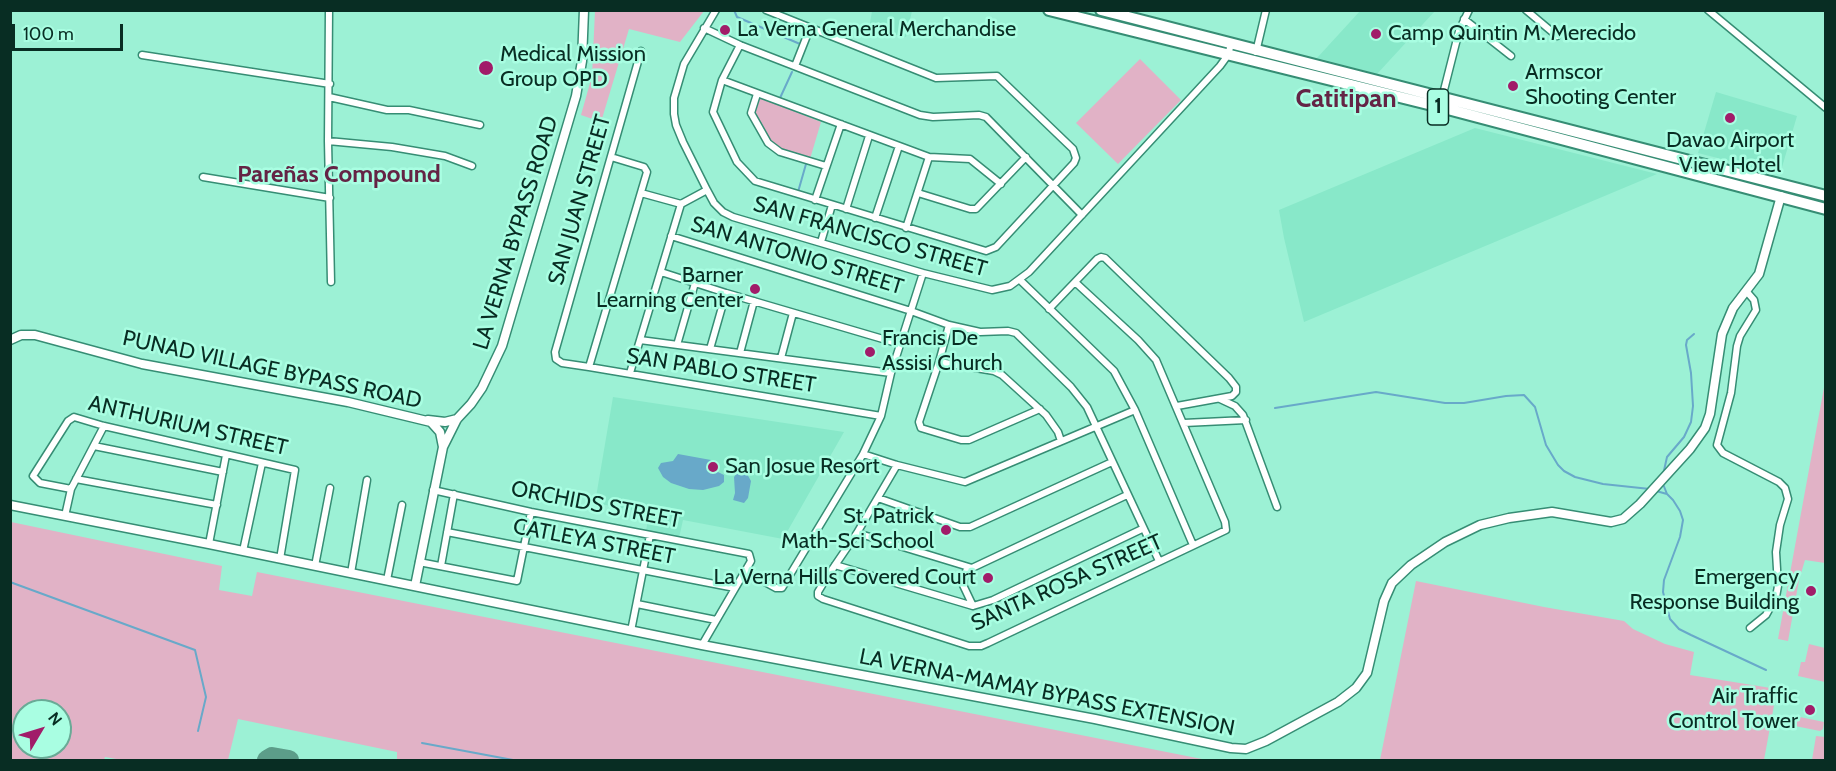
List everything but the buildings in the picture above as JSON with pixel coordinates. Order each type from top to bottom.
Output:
[{"type":"highway","name":"1","points":[[1101,10],[1257,50],[1826,209]]},
{"type":"highway","name":"1","points":[[1054,11],[1254,62],[1441,102],[1737,172],[1826,196]]},
{"type":"highway","points":[[1734,184],[1737,172]]},
{"type":"main road","name":"LA VERNA BYPASS ROAD","points":[[443,447],[457,419],[471,404],[491,373],[502,346],[576,96],[582,52],[584,10]]},
{"type":"main road","name":"LA VERNA-MAMAY BYPASS EXTENSION","points":[[702,645],[1095,719],[1231,748],[1246,749],[1266,741],[1328,708],[1356,688],[1367,673],[1384,601],[1392,583],[1411,565],[1445,542],[1480,525],[1542,512],[1617,521],[1646,499],[1702,435],[1708,420],[1718,352],[1727,319],[1747,292],[1762,266],[1781,196]]},
{"type":"main road","name":"PUNAD VILLAGE BYPASS ROAD","points":[[10,340],[21,335],[35,335],[152,366],[348,402],[427,420],[439,429],[443,447]]},
{"type":"main road","points":[[427,420],[446,422],[457,419]]},
{"type":"main road","points":[[415,586],[443,447]]},
{"type":"main road","points":[[10,506],[210,544],[702,645]]},
{"type":"street","points":[[329,10],[328,141],[331,282]]},
{"type":"street","name":"SAN FRANCISCO STREET","points":[[716,10],[681,71],[674,98],[674,114],[683,142],[714,203],[723,212],[734,217],[923,273],[992,290],[1002,289],[1020,280],[1228,55],[1231,44]]},
{"type":"street","points":[[740,45],[722,80],[713,112],[715,120],[743,170],[754,181],[980,250],[991,249],[1000,243],[1074,163],[1076,158],[1073,148],[1002,79],[993,75],[939,78],[766,10]]},
{"type":"street","points":[[1254,62],[1266,10]]},
{"type":"street","points":[[1441,102],[1451,58],[1469,10]]},
{"type":"street","points":[[1526,10],[1557,36]]},
{"type":"street","points":[[1712,12],[1826,108]]},
{"type":"street","points":[[1464,19],[1511,56]]},
{"type":"street","points":[[704,28],[740,45],[920,115],[986,117],[1082,215]]},
{"type":"street","points":[[795,66],[810,28]]},
{"type":"street","name":"SAN JUAN STREET","points":[[556,359],[555,352],[641,51]]},
{"type":"street","points":[[142,55],[330,84]]},
{"type":"street","points":[[722,80],[929,157],[970,159],[1001,184]]},
{"type":"street","points":[[758,94],[751,113],[768,143],[780,152],[826,166]]},
{"type":"street","points":[[329,97],[387,110],[409,110],[480,125]]},
{"type":"street","points":[[815,200],[841,124]]},
{"type":"street","points":[[846,209],[869,136]]},
{"type":"street","points":[[328,141],[445,156],[472,166]]},
{"type":"street","points":[[874,218],[898,146]]},
{"type":"street","points":[[589,368],[647,172],[647,169],[611,157]]},
{"type":"street","points":[[906,228],[929,157]]},
{"type":"street","points":[[918,193],[970,209],[976,208],[1026,157]]},
{"type":"street","points":[[203,177],[330,198]]},
{"type":"street","points":[[630,374],[681,204],[706,190]]},
{"type":"street","points":[[640,193],[681,204]]},
{"type":"street","points":[[821,242],[832,205]]},
{"type":"street","name":"SAN ANTONIO STREET","points":[[671,236],[949,325],[980,332],[1008,331],[1021,337],[1083,401],[1159,561]]},
{"type":"street","points":[[1049,309],[1101,257],[1113,266],[1234,383],[1237,390],[1235,394],[1219,399],[1177,406]]},
{"type":"street","points":[[661,272],[900,344]]},
{"type":"street","points":[[702,645],[745,571],[776,588],[782,588],[863,454],[881,416],[891,373],[923,273]]},
{"type":"street","points":[[1020,280],[1109,365],[1118,377],[1135,410],[1194,545]]},
{"type":"street","points":[[1075,282],[1138,340],[1156,360],[1184,423],[1246,420]]},
{"type":"street","points":[[677,345],[695,283]]},
{"type":"street","points":[[1747,292],[1754,300],[1756,310],[1740,336],[1737,346],[1731,393],[1717,445],[1723,453],[1779,483],[1788,493],[1776,552],[1778,586],[1776,597],[1766,615],[1750,628]]},
{"type":"street","points":[[710,349],[726,293]]},
{"type":"street","points":[[740,353],[754,301]]},
{"type":"street","points":[[781,358],[793,313]]},
{"type":"street","points":[[949,325],[919,422],[923,430],[969,440],[1040,409]]},
{"type":"street","points":[[640,340],[891,373]]},
{"type":"street","name":"SAN PABLO STREET","points":[[556,359],[562,363],[589,368],[881,416]]},
{"type":"street","points":[[939,362],[994,371],[1007,379],[1040,409],[1053,424],[1061,441]]},
{"type":"street","points":[[1219,399],[1235,406],[1246,420],[1276,507]]},
{"type":"street","points":[[863,454],[965,482],[1135,410]]},
{"type":"street","name":"ANTHURIUM STREET","points":[[71,489],[40,483],[33,476],[72,417],[295,470],[280,559]]},
{"type":"street","name":"SANTA ROSA STREET","points":[[835,565],[818,592],[818,596],[823,599],[974,647],[988,642],[1226,530],[1184,423]]},
{"type":"street","points":[[64,516],[71,489],[104,426]]},
{"type":"street","points":[[94,446],[223,472]]},
{"type":"street","points":[[210,544],[226,455]]},
{"type":"street","points":[[878,498],[960,527],[970,527],[1112,462]]},
{"type":"street","points":[[243,551],[262,463]]},
{"type":"street","points":[[897,465],[857,533],[835,565],[973,606],[993,600],[1142,529]]},
{"type":"street","points":[[76,479],[217,505]]},
{"type":"street","points":[[351,573],[367,480]]},
{"type":"street","points":[[315,566],[330,488]]},
{"type":"street","name":"ORCHIDS STREET","points":[[433,490],[531,512],[747,554],[751,556],[751,561],[745,571]]},
{"type":"street","points":[[441,566],[454,494]]},
{"type":"street","points":[[857,533],[967,568],[976,567],[1127,495]]},
{"type":"street","points":[[387,580],[402,505]]},
{"type":"street","points":[[419,562],[517,581],[531,512]]},
{"type":"street","name":"CATLEYA STREET","points":[[447,532],[735,588]]},
{"type":"street","points":[[631,631],[650,535]]},
{"type":"street","points":[[967,568],[963,585],[973,606]]},
{"type":"street","points":[[637,604],[716,620]]},
{"type":"shaded area","points":[[595,11],[704,11],[680,42],[629,29],[601,122],[581,115],[592,76]]},
{"type":"shaded area","points":[[872,11],[912,11],[906,37],[869,29]]},
{"type":"shaded area","name":"Camp Quintin M. Merecido","points":[[1360,11],[1435,11],[1377,74],[1317,58]]},
{"type":"shaded area","points":[[1140,59],[1181,100],[1118,164],[1076,123]]},
{"type":"shaded area","points":[[1716,92],[1797,116],[1780,174],[1698,153]]},
{"type":"shaded area","points":[[759,97],[821,122],[810,159],[777,147],[768,138],[754,114]]},
{"type":"shaded area","points":[[1475,128],[1657,174],[1304,322],[1279,210]]},
{"type":"shaded area","points":[[1825,382],[1825,563],[1805,560],[1788,641],[1778,639]]},
{"type":"shaded area","name":"San Josue Resort","points":[[613,397],[844,432],[783,539],[683,520],[679,538],[646,531],[649,513],[595,503]]},
{"type":"shaded area","points":[[11,522],[222,566],[219,590],[252,596],[257,572],[1207,760],[397,760],[397,752],[238,719],[228,760],[122,760],[105,757],[104,760],[11,760]]},
{"type":"shaded area","points":[[1416,581],[1624,621],[1633,629],[1665,644],[1694,652],[1690,675],[1777,689],[1764,760],[1380,760]]},
{"type":"shaded area","points":[[1809,644],[1825,648],[1825,682],[1798,676],[1801,662],[1805,662]]},
{"type":"shaded area","points":[[1795,716],[1824,722],[1823,729],[1820,731],[1795,726],[1793,722]]},
{"type":"shaded area","points":[[1816,736],[1825,737],[1825,760],[1812,760]]},
{"type":"water","points":[[678,454],[711,460],[714,470],[724,475],[724,482],[719,486],[703,490],[689,489],[671,483],[663,477],[658,468],[661,463],[673,461]]},
{"type":"water","points":[[738,472],[747,474],[751,481],[748,498],[744,503],[733,500],[734,477]]},
{"type":"waterway","points":[[734,10],[737,17],[800,44]]},
{"type":"waterway","points":[[780,98],[792,72]]},
{"type":"waterway","points":[[798,192],[806,164]]},
{"type":"waterway","points":[[1663,475],[1667,457],[1684,437],[1691,422],[1693,406],[1691,373],[1686,345],[1687,340],[1694,334]]},
{"type":"waterway","points":[[1275,408],[1376,392],[1445,403],[1464,403],[1524,395],[1535,407],[1546,445],[1564,471],[1575,477],[1603,484],[1650,489]]},
{"type":"waterway","points":[[1663,484],[1683,520],[1680,537],[1664,580],[1663,592],[1670,619],[1679,629],[1766,670]]},
{"type":"waterway","points":[[1656,491],[1667,494]]},
{"type":"waterway","points":[[10,582],[195,650],[206,697],[198,731]]},
{"type":"waterway","points":[[422,743],[513,760]]},
{"type":"taxiway","points":[[267,760],[272,757],[289,760]]},
{"type":"place","name":"La Verna General Merchandise","points":[[725,30]]},
{"type":"place","name":"Camp Quintin M. Merecido","points":[[1376,34]]},
{"type":"place","name":"Medical Mission Group OPD","points":[[486,68]]},
{"type":"place","name":"Armscor Shooting Center","points":[[1513,86]]},
{"type":"place","name":"Davao Airport View Hotel","points":[[1730,118]]},
{"type":"place","name":"Barner Learning Center","points":[[755,289]]},
{"type":"place","name":"Francis De Assisi Church","points":[[870,352]]},
{"type":"place","name":"San Josue Resort","points":[[713,467]]},
{"type":"place","name":"St. Patrick Math-Sci School","points":[[946,530]]},
{"type":"place","name":"La Verna Hills Covered Court","points":[[988,578]]},
{"type":"place","name":"Emergency Response Building","points":[[1811,591]]},
{"type":"place","name":"Air Traffic Control Tower","points":[[1810,710]]},
{"type":"district","name":"Catitipan","points":[[1346,99]]},
{"type":"district","name":"Pareñas Compound","points":[[339,175]]}]
